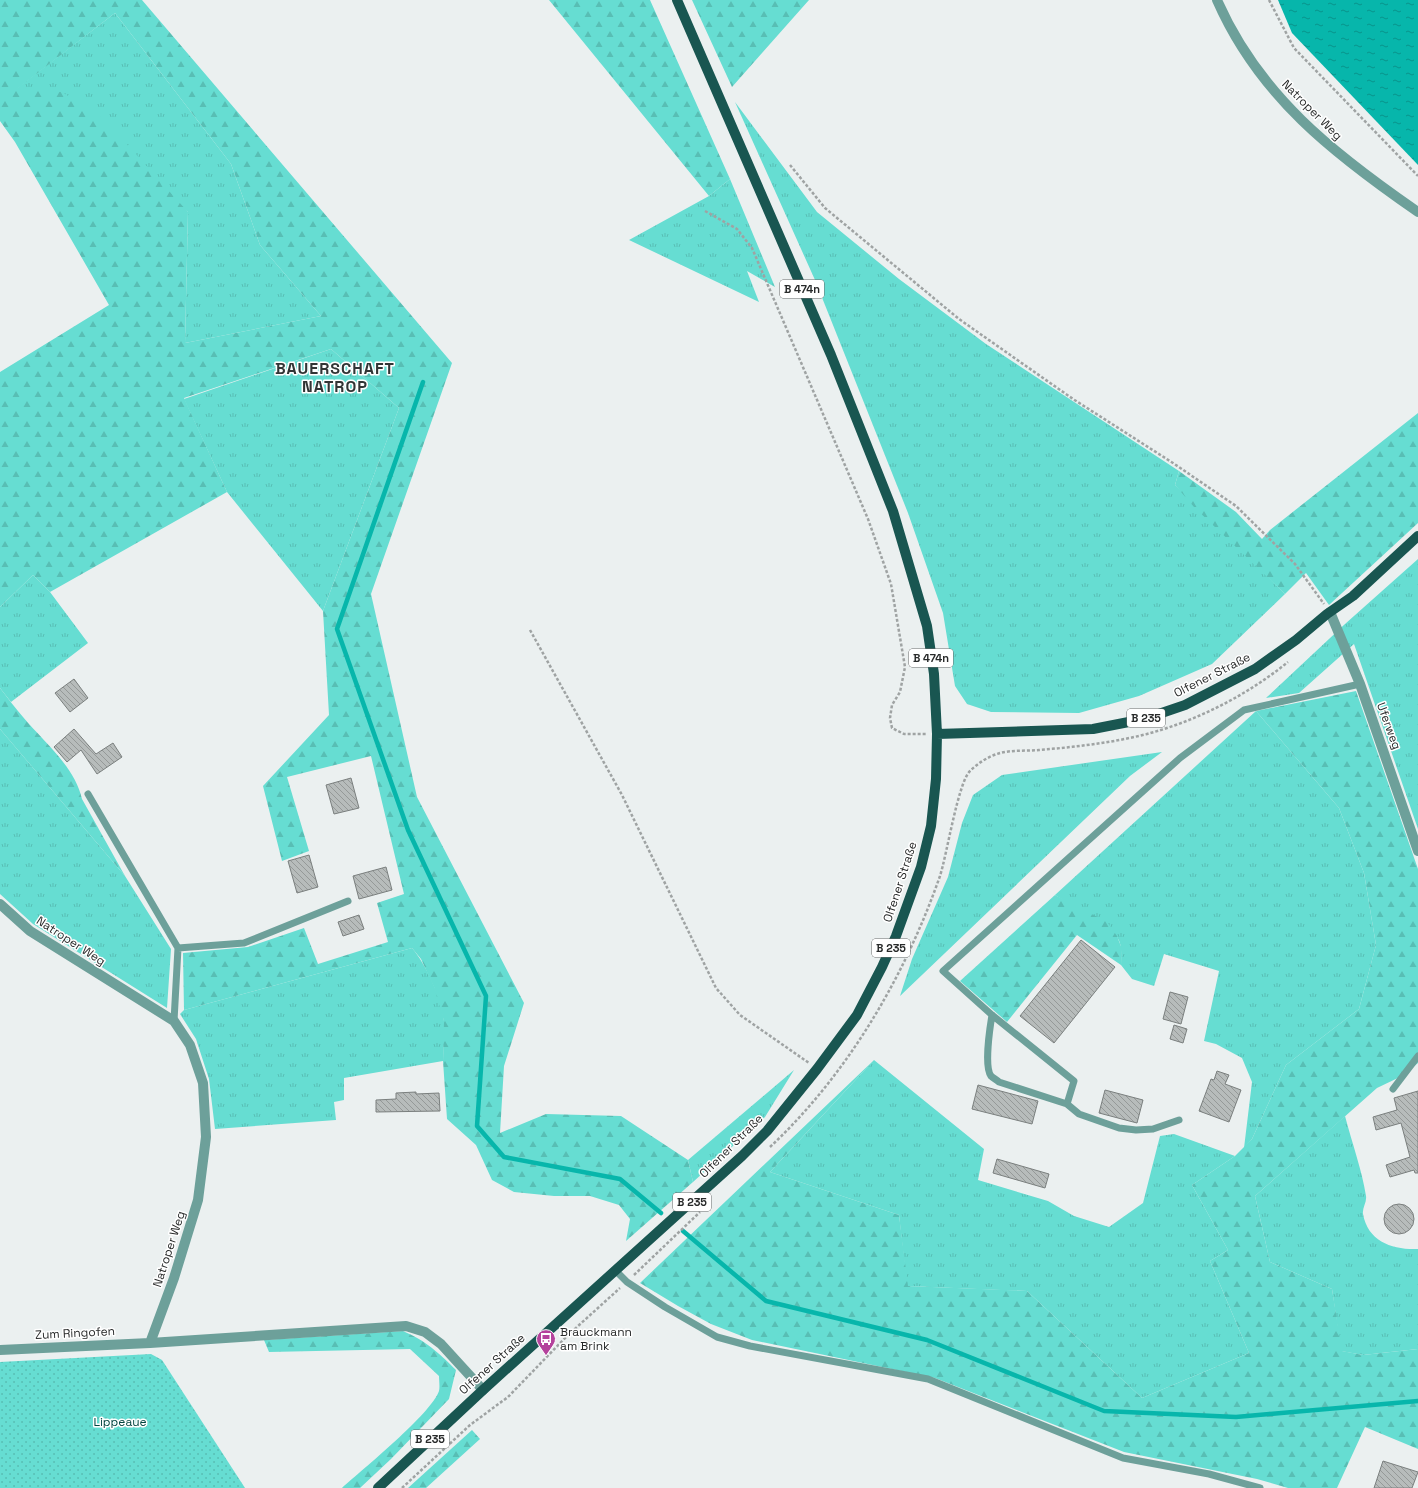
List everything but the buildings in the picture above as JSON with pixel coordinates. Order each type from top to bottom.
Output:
[{"type":"main road","name":"B 474n","points":[[677,0],[831,355],[893,511],[927,626],[934,674],[937,734]]},
{"type":"main road","name":"Olfener Straße","points":[[378,1488],[483,1390],[742,1156],[767,1131],[817,1069],[857,1015],[882,967],[906,909],[920,867],[931,826],[936,779],[937,734],[1093,729],[1144,719],[1185,705],[1256,668],[1296,640],[1330,612],[1353,596],[1418,536]]},
{"type":"street","name":"Natroper Weg","points":[[1217,0],[1244,52],[1288,106],[1314,134],[1357,170],[1418,212]]},
{"type":"street","name":"Uferweg","points":[[1330,612],[1360,684],[1418,851]]},
{"type":"street","name":"Natroper Weg","points":[[0,904],[30,931],[174,1021],[190,1045],[203,1082],[206,1137],[198,1200],[174,1278],[150,1342]]},
{"type":"street","points":[[150,1342],[406,1326],[425,1332],[441,1344],[483,1390]]},
{"type":"street","name":"Zum Ringofen","points":[[0,1350],[150,1342]]},
{"type":"lane","points":[[1067,1104],[1074,1081],[992,1015],[943,971],[1180,758],[1244,710],[1360,684]]},
{"type":"lane","points":[[88,794],[178,948],[174,1021]]},
{"type":"lane","points":[[178,948],[244,943],[348,901]]},
{"type":"lane","points":[[992,1015],[989,1030],[989,1068],[991,1076],[999,1082],[1067,1104],[1079,1114],[1119,1128],[1136,1130],[1153,1129],[1179,1120]]},
{"type":"lane","points":[[1393,1089],[1418,1056]]},
{"type":"lane","points":[[616,1271],[627,1282],[665,1308],[717,1337],[750,1346],[928,1379],[1123,1458],[1208,1474],[1260,1488]]},
{"type":"path","points":[[1269,0],[1294,48],[1418,176]]},
{"type":"path","points":[[790,165],[825,208],[959,319],[1073,399],[1174,463],[1236,506],[1295,564],[1330,612]]},
{"type":"path","points":[[705,211],[737,229],[752,248],[868,519],[891,584],[905,666],[900,692],[892,705],[890,718],[892,728],[904,734],[937,734]]},
{"type":"path","points":[[530,630],[622,795],[716,988],[740,1015],[817,1069]]},
{"type":"green space","points":[[0,0],[142,0],[452,363],[371,594],[417,797],[524,1003],[504,1066],[500,1133],[546,1114],[621,1116],[688,1160],[693,1182],[626,1241],[630,1219],[619,1205],[590,1196],[554,1196],[514,1192],[492,1180],[476,1145],[447,1119],[443,1061],[444,1021],[434,987],[421,959],[412,948],[184,1010],[183,953],[248,947],[304,928],[318,964],[388,942],[377,903],[404,894],[371,756],[287,777],[309,851],[282,861],[263,786],[329,715],[323,611],[399,408],[331,349],[184,398],[227,492],[50,592],[33,575],[0,607],[0,372],[109,305],[15,142],[0,121]],"holes":[[[115,13],[231,164],[260,245],[321,316],[185,343],[188,212],[104,119],[62,92],[17,89]]]},
{"type":"green space","points":[[549,0],[650,0],[730,179],[709,196]]},
{"type":"green space","points":[[692,0],[809,0],[732,87]]},
{"type":"green space","points":[[115,13],[231,164],[260,245],[321,316],[185,343],[188,212],[16,89]]},
{"type":"green space","points":[[735,102],[817,212],[899,279],[986,344],[1179,471],[1175,485],[1285,594],[1212,664],[1139,696],[1079,713],[991,712],[967,704],[955,686],[943,613],[908,513],[815,280]]},
{"type":"green space","points":[[730,179],[775,287],[747,271],[759,302],[629,240],[709,196]]},
{"type":"green space","points":[[331,349],[399,408],[323,611],[227,492],[184,399]]},
{"type":"green space","points":[[1418,413],[1418,523],[1329,605],[1306,573],[1285,594],[1194,507],[1175,485],[1179,471],[1236,512],[1262,539],[1270,530]]},
{"type":"green space","points":[[1418,559],[1418,829],[1354,644],[1299,693],[1266,698],[1345,624]]},
{"type":"green space","points":[[33,575],[50,592],[88,643],[11,702],[0,688],[0,607]]},
{"type":"green space","points":[[0,688],[20,714],[58,755],[73,776],[82,799],[125,876],[0,729]]},
{"type":"green space","points":[[1356,691],[1418,869],[1418,1063],[1402,1076],[1377,1088],[1255,1196],[1270,1262],[1332,1289],[1342,1351],[1363,1355],[1418,1349],[1418,1449],[1365,1427],[1337,1488],[1288,1488],[1257,1479],[1124,1452],[935,1378],[752,1340],[711,1324],[640,1283],[874,1060],[770,1172],[899,1215],[908,1286],[1027,1291],[1142,1398],[1249,1353],[1210,1261],[1228,1250],[1192,1185],[1235,1156],[1252,1139],[1286,1065],[1359,1009],[1376,945],[1364,873],[1339,808],[1256,711]]},
{"type":"green space","points":[[1256,711],[1339,808],[1364,873],[1376,945],[1359,1009],[1286,1065],[1252,1139],[1244,1148],[1252,1082],[1242,1058],[1216,1044],[1204,1041],[1219,971],[1164,954],[1154,986],[1132,979],[1121,965],[1120,944],[1117,937],[1107,928],[1055,895]]},
{"type":"green space","points":[[0,729],[125,876],[171,949],[167,1008],[33,924],[0,894]]},
{"type":"green space","points":[[1162,752],[1130,776],[900,996],[912,959],[948,877],[962,823],[973,795],[1002,775]]},
{"type":"green space","points":[[1055,895],[1107,922],[1117,936],[1122,949],[1121,965],[1077,935],[1007,1022],[960,981]]},
{"type":"green space","points":[[412,948],[418,955],[428,973],[440,1002],[445,1026],[443,1061],[344,1078],[344,1100],[334,1102],[336,1120],[215,1129],[209,1079],[196,1039],[180,1014],[184,1010]]},
{"type":"green space","points":[[874,1060],[984,1149],[978,1180],[1048,1201],[1074,1216],[1109,1227],[1143,1203],[1160,1136],[1174,1134],[1235,1156],[1192,1185],[1228,1250],[1210,1261],[1249,1353],[1142,1398],[1027,1291],[907,1286],[899,1215],[770,1172]]},
{"type":"green space","points":[[794,1070],[765,1117],[693,1182],[688,1160]]},
{"type":"green space","points":[[1345,1116],[1364,1186],[1366,1198],[1363,1214],[1366,1224],[1376,1238],[1391,1246],[1418,1249],[1418,1349],[1363,1355],[1341,1351],[1332,1289],[1270,1262],[1255,1196]]},
{"type":"green space","points":[[403,1331],[431,1348],[456,1370],[449,1399],[391,1459],[360,1488],[342,1488],[395,1441],[423,1413],[439,1391],[439,1376],[410,1349],[269,1352],[264,1340]]},
{"type":"green space","name":"Lippeaue","points":[[151,1354],[162,1360],[245,1488],[0,1488],[0,1362]]},
{"type":"green space","points":[[472,1430],[480,1439],[426,1488],[408,1488]]},
{"type":"water","points":[[1278,0],[1418,0],[1418,165],[1292,33]]},
{"type":"waterway","points":[[423,382],[337,629],[408,830],[486,996],[477,1126],[504,1157],[620,1179],[661,1213]]},
{"type":"waterway","points":[[683,1231],[766,1301],[927,1340],[1104,1411],[1236,1417],[1418,1401]]},
{"type":"place","name":"Brauckmann am Brink","points":[[546,1356]]},
{"type":"district","name":"BAUERSCHAFT NATROP","points":[[335,377]]}]
